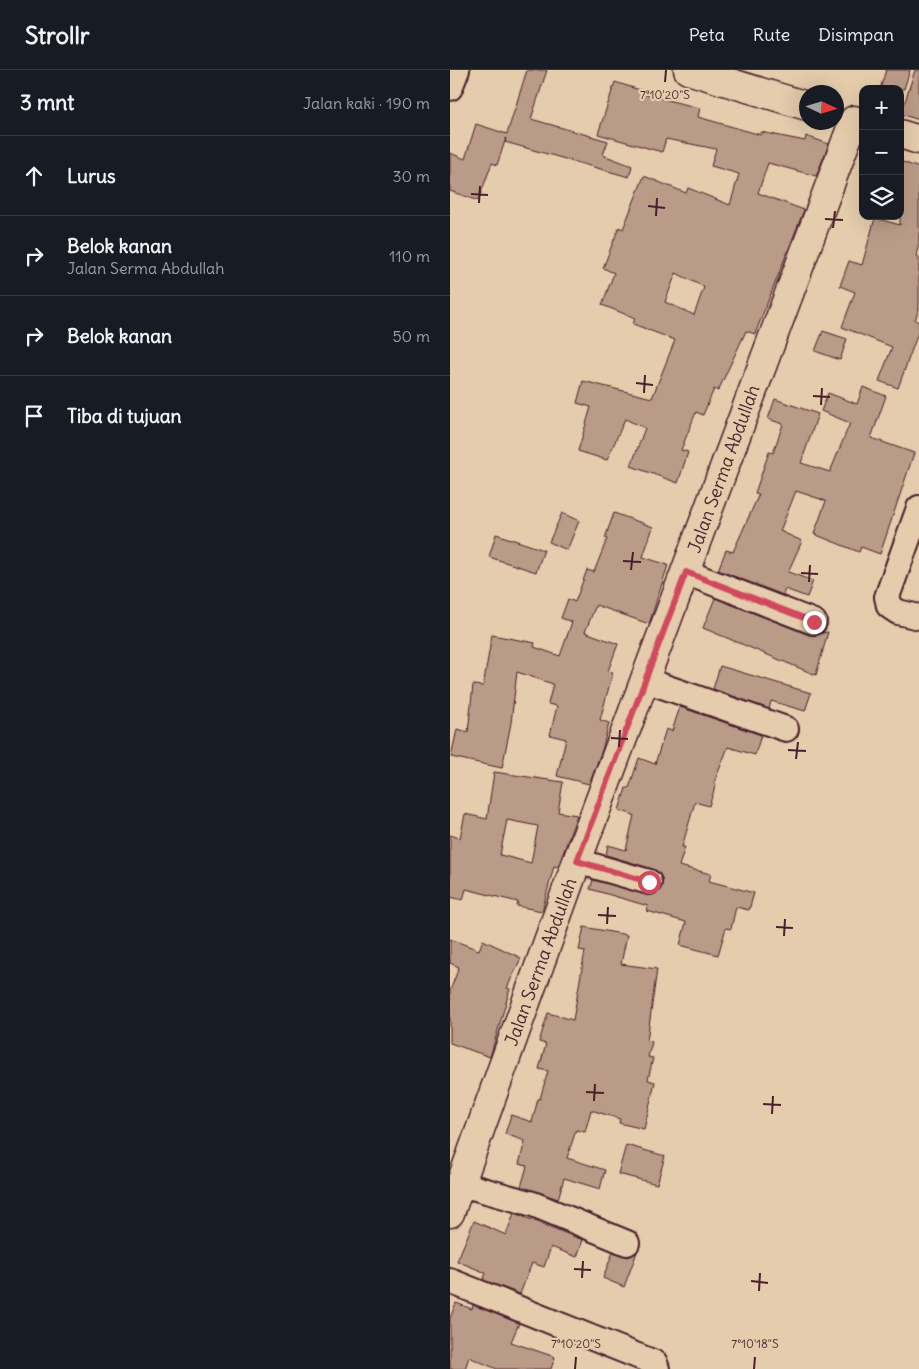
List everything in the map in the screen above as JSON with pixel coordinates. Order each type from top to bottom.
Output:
[{"type":"main road","points":[[688,70],[799,104]]},
{"type":"main road","name":"Jalan Serma Abdullah","points":[[450,1214],[577,861],[686,572],[851,119]]},
{"type":"main road","points":[[904,135],[919,140]]},
{"type":"street","points":[[450,88],[457,70]]},
{"type":"street","points":[[919,508],[887,597],[889,606],[898,612],[919,617]]},
{"type":"street","points":[[686,572],[814,622]]},
{"type":"street","points":[[644,680],[786,729]]},
{"type":"street","points":[[577,861],[649,882]]},
{"type":"street","points":[[461,1184],[533,1204],[627,1243]]},
{"type":"street","points":[[450,1281],[656,1363],[657,1369]]},
{"type":"building","points":[[527,70],[547,70],[531,119],[608,141],[603,155],[632,166],[629,177],[505,142],[506,138],[497,165],[492,163],[478,201],[450,191],[450,153],[465,159],[476,124],[507,134]]},
{"type":"building","points":[[886,70],[910,70],[904,89],[904,85],[881,85]]},
{"type":"building","points":[[915,70],[919,70],[919,120],[904,115],[904,105]]},
{"type":"building","points":[[615,82],[643,91],[642,94],[700,108],[698,117],[761,135],[761,132],[805,141],[806,136],[829,144],[816,176],[768,163],[758,193],[804,210],[755,334],[746,331],[718,391],[714,389],[703,415],[696,412],[681,450],[688,452],[678,483],[631,466],[645,428],[625,419],[607,460],[578,451],[591,407],[577,403],[583,381],[652,398],[675,340],[633,324],[635,318],[602,305],[614,273],[603,268],[619,227],[623,229],[644,176],[686,193],[688,188],[730,205],[739,174],[711,166],[716,149],[666,139],[662,152],[598,134]],"holes":[[[676,273],[704,287],[694,315],[665,302]]]},
{"type":"building","points":[[904,162],[919,168],[919,243],[916,256],[919,257],[919,309],[915,320],[919,322],[919,330],[898,388],[879,381],[892,347],[842,327],[855,292],[840,286],[849,261],[862,265],[874,220],[900,225],[900,220],[904,220]]},
{"type":"building","points":[[823,331],[847,339],[840,360],[815,351]]},
{"type":"building","points":[[863,387],[886,396],[871,438],[914,453],[880,554],[861,547],[859,552],[814,534],[826,501],[796,491],[780,531],[802,541],[788,572],[813,581],[807,597],[785,589],[783,595],[718,570],[726,550],[733,552],[759,494],[755,493],[769,452],[773,453],[783,424],[768,419],[775,399],[818,414],[801,463],[830,472],[850,423],[821,411],[828,393],[857,404]]},
{"type":"building","points":[[562,513],[579,521],[567,550],[549,542]]},
{"type":"building","points":[[614,513],[653,527],[643,557],[668,565],[649,624],[596,605],[585,632],[618,644],[608,671],[613,672],[600,720],[609,723],[602,750],[589,784],[557,776],[566,739],[550,735],[557,706],[548,704],[553,684],[517,672],[511,723],[502,768],[451,757],[457,729],[468,732],[473,685],[483,686],[492,635],[535,643],[534,647],[560,656],[572,622],[561,618],[568,599],[575,602],[587,570],[594,572],[607,539],[605,538]]},
{"type":"building","points":[[496,534],[544,550],[536,572],[489,557]]},
{"type":"building","points":[[715,598],[809,635],[828,632],[816,675],[703,628]]},
{"type":"building","points":[[720,666],[811,693],[805,711],[771,701],[769,709],[713,689]]},
{"type":"building","points":[[680,707],[761,735],[755,755],[728,747],[714,783],[716,784],[709,806],[695,802],[682,847],[685,847],[679,866],[711,874],[709,881],[754,893],[749,910],[736,907],[731,929],[726,928],[718,955],[680,945],[686,922],[647,911],[648,906],[590,889],[593,880],[652,895],[658,892],[662,886],[662,878],[653,869],[606,855],[608,845],[626,850],[634,815],[619,810],[626,788],[629,788],[639,758],[655,764],[666,729],[672,731]]},
{"type":"building","points":[[494,772],[563,782],[558,812],[577,815],[558,867],[554,866],[542,911],[517,906],[518,902],[466,889],[463,900],[450,897],[450,835],[460,838],[465,814],[487,819]],"holes":[[[507,820],[538,826],[531,863],[500,855]]]},
{"type":"building","points":[[584,927],[627,935],[621,964],[657,969],[647,1041],[652,1042],[648,1057],[653,1058],[648,1080],[655,1082],[644,1129],[619,1123],[620,1119],[591,1110],[585,1132],[576,1130],[567,1158],[605,1170],[600,1189],[564,1178],[558,1199],[521,1187],[527,1166],[519,1164],[525,1141],[505,1134],[511,1115],[532,1122],[548,1071],[539,1069],[546,1044],[539,1042],[548,1013],[573,1020],[585,951],[579,950]]},
{"type":"building","points":[[450,939],[479,950],[483,940],[521,958],[507,988],[510,989],[490,1057],[450,1043],[450,991],[459,967],[450,963]]},
{"type":"building","points":[[626,1145],[665,1156],[657,1184],[618,1174]]},
{"type":"building","points":[[514,1213],[583,1240],[577,1257],[551,1247],[544,1267],[532,1263],[520,1294],[483,1280],[486,1273],[457,1261],[474,1221],[506,1235]]},
{"type":"building","points":[[613,1252],[628,1257],[637,1252],[624,1287],[603,1278]]},
{"type":"building","points":[[456,1303],[472,1309],[473,1305],[519,1323],[511,1342],[555,1357],[551,1369],[497,1369],[469,1357],[465,1369],[450,1369],[450,1318]]},
{"type":"route","points":[[649,882],[577,861],[686,572],[814,622]]}]
